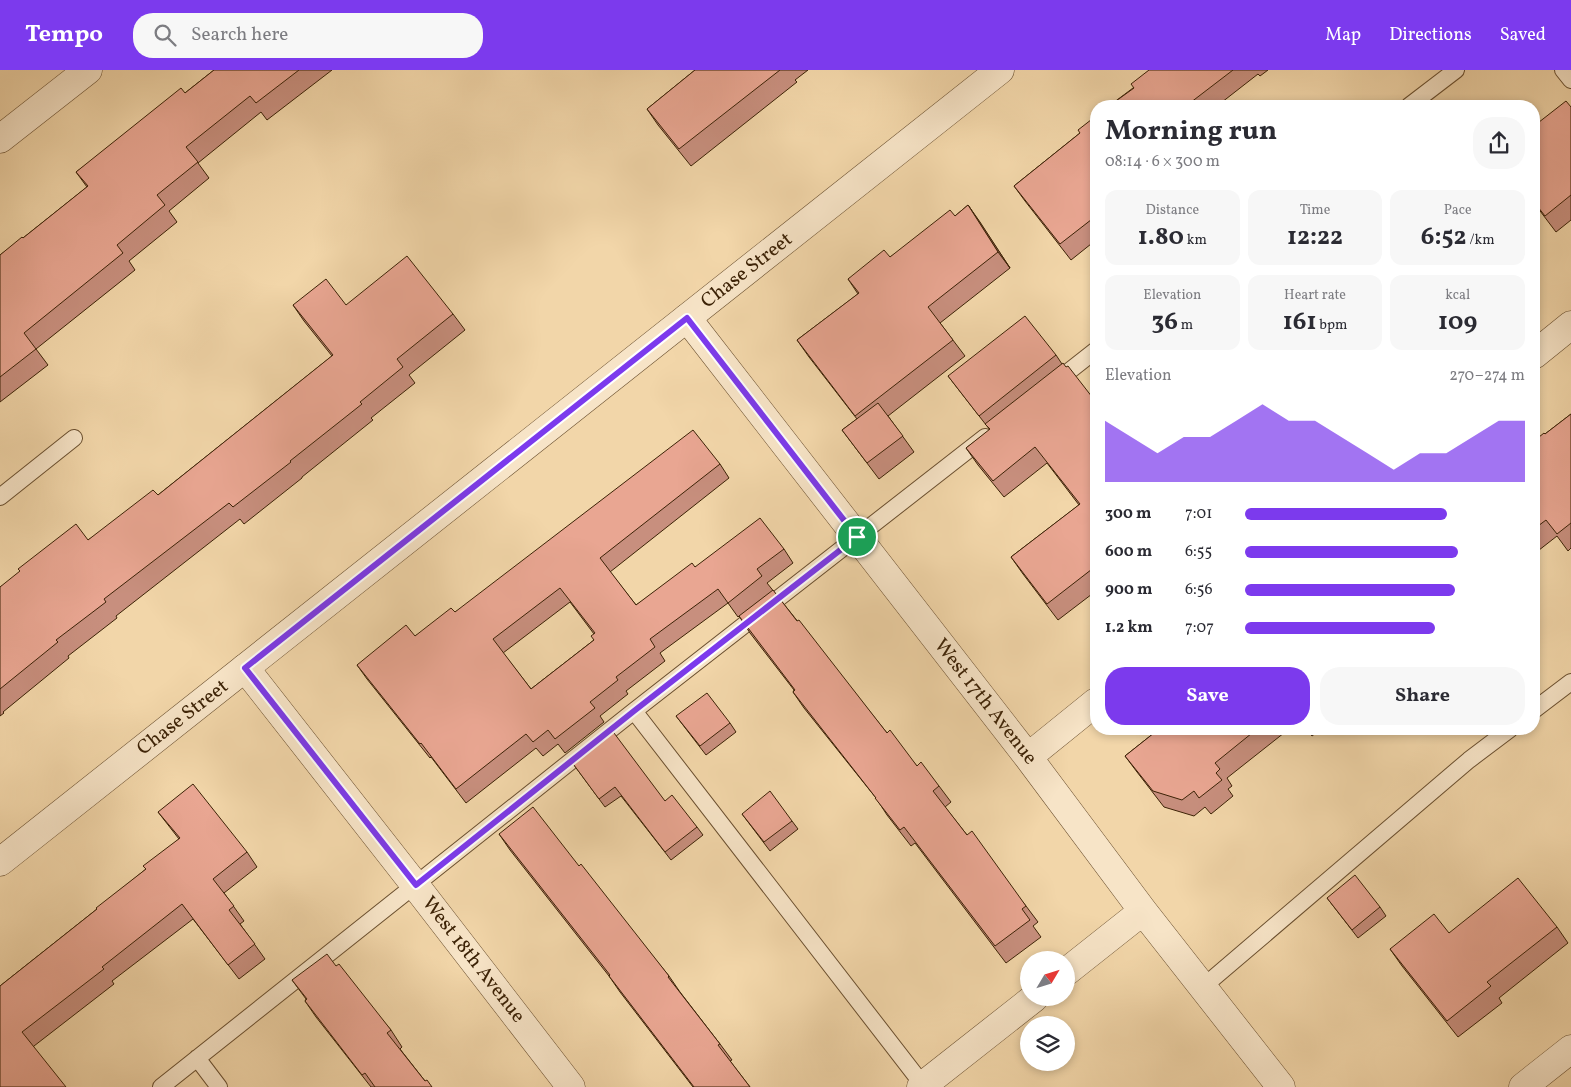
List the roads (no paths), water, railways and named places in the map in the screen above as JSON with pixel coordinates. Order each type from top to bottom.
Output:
[{"type":"street","points":[[0,140],[88,70]]},
{"type":"street","name":"Chase Street","points":[[0,862],[1000,70]]},
{"type":"street","name":"West 17th Avenue","points":[[687,318],[1028,757],[1143,911],[1280,1087]]},
{"type":"street","points":[[1540,350],[1571,325]]},
{"type":"street","name":"West 18th Avenue","points":[[245,668],[572,1087]]},
{"type":"street","points":[[1028,757],[1090,707]]},
{"type":"street","points":[[1075,965],[1143,911]]},
{"type":"street","points":[[922,1086],[1024,1006]]},
{"type":"street","points":[[1524,1087],[1571,1049]]},
{"type":"lane","points":[[1417,100],[1456,70]]},
{"type":"lane","points":[[1563,70],[1571,80]]},
{"type":"lane","points":[[1042,392],[1090,355]]},
{"type":"lane","points":[[161,1087],[634,711],[996,428]]},
{"type":"lane","points":[[0,497],[74,438]]},
{"type":"lane","points":[[1540,705],[1571,682]]},
{"type":"lane","points":[[634,711],[922,1086]]},
{"type":"lane","points":[[1202,987],[1469,760],[1502,735]]},
{"type":"lane","points":[[197,1058],[219,1087]]}]
